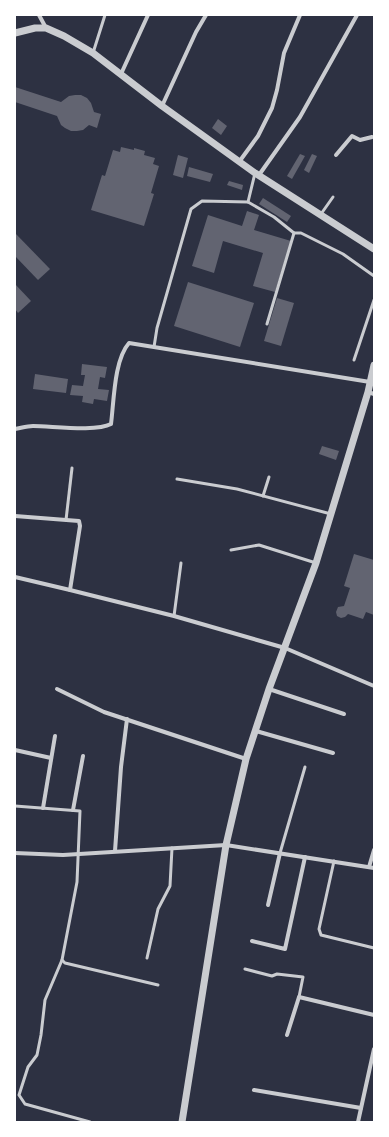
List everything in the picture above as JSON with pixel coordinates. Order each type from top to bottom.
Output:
[{"type":"street","points":[[120,74],[148,15]]},
{"type":"street","points":[[162,106],[196,32],[206,15]]},
{"type":"street","points":[[239,162],[258,136],[272,108],[284,53],[300,15]]},
{"type":"street","points":[[257,174],[300,117],[357,15]]},
{"type":"street","points":[[41,16],[46,28]]},
{"type":"street","points":[[15,33],[35,28],[46,28],[64,36],[92,53],[239,162],[374,249]]},
{"type":"street","points":[[336,155],[352,136],[360,140],[373,136]]},
{"type":"street","points":[[15,429],[31,426],[71,428],[105,427],[111,424],[119,362],[124,349],[129,343],[370,382]]},
{"type":"street","points":[[182,1122],[226,845],[246,759],[316,563],[371,393],[370,382],[374,365]]},
{"type":"street","points":[[15,516],[79,521],[80,526],[70,590]]},
{"type":"street","points":[[15,578],[174,616],[285,648],[374,686]]},
{"type":"street","points":[[57,689],[104,712],[246,759]]},
{"type":"street","points":[[270,689],[344,714]]},
{"type":"street","points":[[114,851],[121,767],[127,719]]},
{"type":"street","points":[[256,731],[333,753]]},
{"type":"street","points":[[43,808],[55,736]]},
{"type":"street","points":[[15,750],[51,758]]},
{"type":"street","points":[[73,810],[83,756]]},
{"type":"street","points":[[15,853],[79,854],[226,845],[372,867],[374,850]]},
{"type":"street","points":[[268,905],[280,853]]},
{"type":"street","points":[[252,941],[285,949],[305,857]]},
{"type":"street","points":[[287,1035],[299,997],[374,1015]]},
{"type":"street","points":[[358,1122],[374,1049]]},
{"type":"street","points":[[369,1073],[374,1074]]},
{"type":"street","points":[[254,1090],[361,1108]]},
{"type":"lane","points":[[92,53],[105,15]]},
{"type":"lane","points":[[248,202],[257,174]]},
{"type":"lane","points":[[321,214],[333,197]]},
{"type":"lane","points":[[154,347],[157,328],[191,209],[202,201],[248,202],[274,217],[294,233],[301,233],[343,254],[374,276]]},
{"type":"lane","points":[[266,324],[294,233]]},
{"type":"lane","points":[[354,360],[374,300]]},
{"type":"lane","points":[[66,520],[72,468]]},
{"type":"lane","points":[[263,496],[270,477]]},
{"type":"lane","points":[[177,479],[237,489],[331,514]]},
{"type":"lane","points":[[231,550],[260,545],[316,563]]},
{"type":"lane","points":[[174,616],[181,563]]},
{"type":"lane","points":[[280,853],[305,767]]},
{"type":"lane","points":[[15,806],[80,811],[77,882],[62,960],[45,1000],[37,1055],[28,1067],[19,1095]]},
{"type":"lane","points":[[147,958],[158,909],[170,886],[172,848]]},
{"type":"lane","points":[[334,861],[319,929],[321,935],[374,948]]},
{"type":"lane","points":[[62,960],[65,963],[158,985]]},
{"type":"lane","points":[[244,969],[272,976],[277,974],[303,977],[299,997]]},
{"type":"lane","points":[[15,1093],[19,1095],[25,1104],[90,1122]]},
{"type":"building","points":[[15,87],[61,102],[69,96],[75,95],[81,95],[87,98],[91,103],[94,112],[101,114],[97,128],[89,125],[83,130],[71,131],[65,128],[61,125],[57,116],[15,102]]},
{"type":"building","points":[[218,119],[227,126],[221,135],[212,128]]},
{"type":"building","points":[[121,147],[145,151],[144,155],[155,158],[153,164],[159,166],[151,193],[154,194],[144,226],[91,210],[102,175],[105,176],[113,150],[120,152]]},
{"type":"building","points":[[300,154],[305,156],[292,179],[287,176]]},
{"type":"building","points":[[312,154],[317,156],[309,173],[304,170]]},
{"type":"building","points":[[178,155],[188,158],[183,178],[173,175]]},
{"type":"building","points":[[189,167],[213,174],[210,182],[187,176]]},
{"type":"building","points":[[229,181],[243,185],[242,190],[227,185]]},
{"type":"building","points":[[263,198],[291,216],[287,222],[259,204]]},
{"type":"building","points":[[247,211],[259,215],[254,230],[291,241],[275,292],[253,286],[263,253],[223,241],[214,273],[192,266],[208,215],[242,226]]},
{"type":"building","points":[[15,233],[50,269],[38,280],[15,256]]},
{"type":"building","points":[[188,282],[254,303],[240,347],[174,326]]},
{"type":"building","points":[[15,284],[31,301],[18,313],[15,309]]},
{"type":"building","points":[[277,298],[294,303],[281,346],[264,341]]},
{"type":"building","points":[[82,364],[107,367],[105,378],[100,377],[98,389],[109,390],[107,401],[94,399],[93,404],[82,402],[83,396],[70,395],[72,385],[83,386],[85,375],[81,375]]},
{"type":"building","points":[[35,374],[68,379],[66,393],[33,389]]},
{"type":"building","points":[[322,446],[339,451],[336,460],[319,454]]},
{"type":"building","points":[[354,554],[374,560],[374,615],[366,612],[363,619],[348,614],[341,618],[337,616],[336,612],[338,607],[344,606],[350,588],[344,586]]}]
